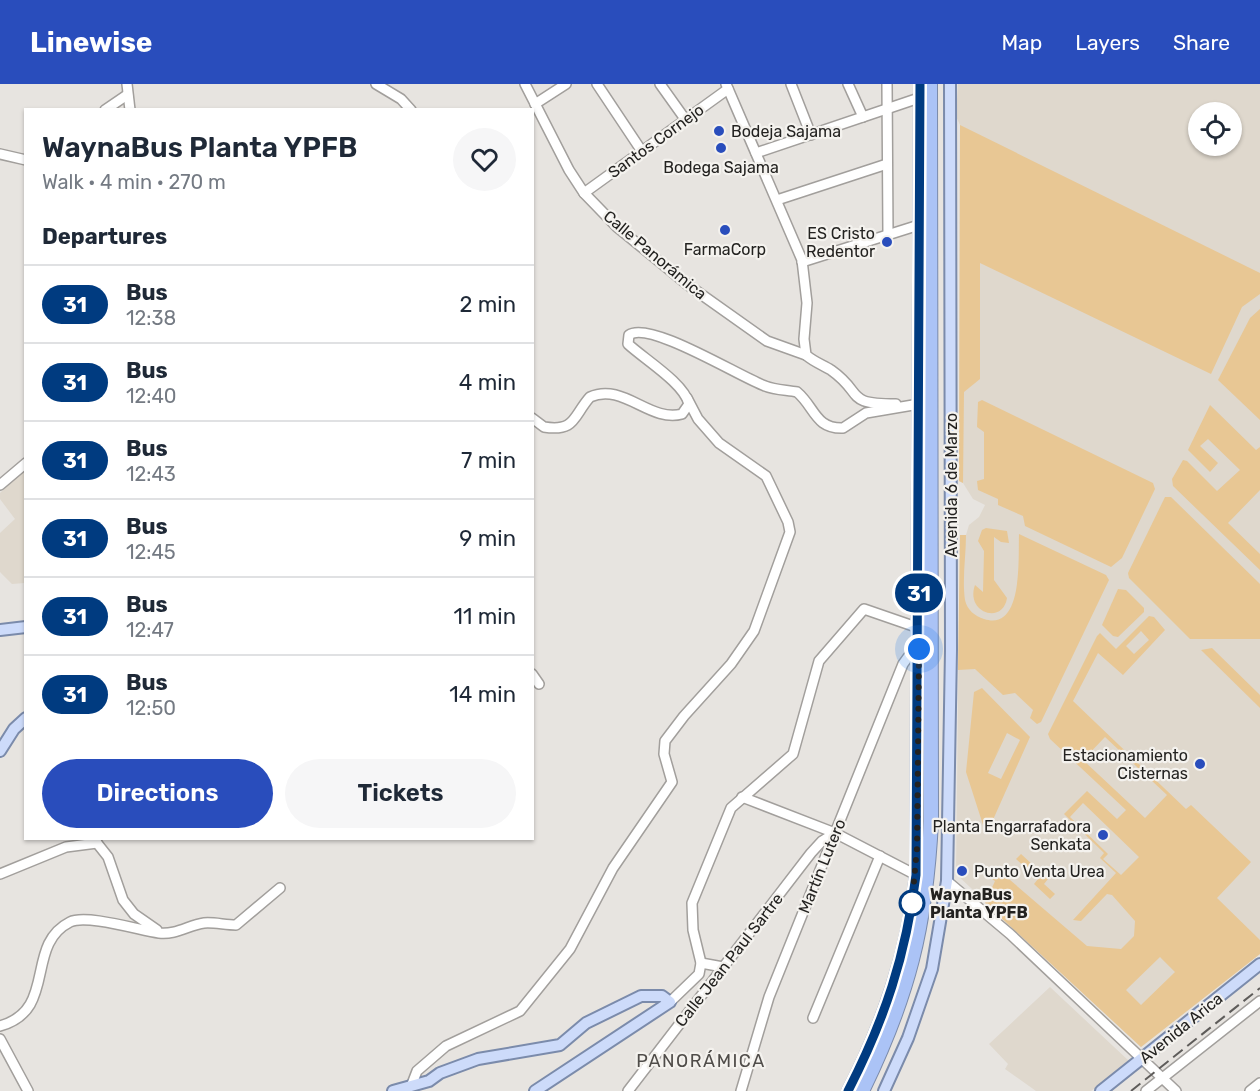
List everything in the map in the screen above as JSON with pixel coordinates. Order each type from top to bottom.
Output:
[{"type":"highway","name":"Avenida 6 de Marzo","points":[[862,1091],[891,1028],[911,969],[928,876],[931,821],[930,84]]},
{"type":"highway","name":"Avenida 6 de Marzo","points":[[872,1091],[903,1022],[918,974],[929,926],[936,868],[939,659],[938,84]]},
{"type":"main road","name":"Avenida 6 de Marzo","points":[[848,1091],[884,1014],[899,969],[907,937],[916,875],[919,649],[920,84]]},
{"type":"main road","name":"Avenida 6 de Marzo","points":[[884,1091],[908,1038],[932,969],[947,881],[951,650],[950,84]]},
{"type":"main road","points":[[0,630],[24,627]]},
{"type":"main road","points":[[0,751],[14,729],[24,720]]},
{"type":"main road","name":"Avenida Arica","points":[[1101,1091],[1260,964]]},
{"type":"main road","points":[[393,1091],[429,1081],[440,1073],[478,1059],[560,1045],[586,1023],[641,996],[662,996],[670,1002],[535,1091]]},
{"type":"street","points":[[128,84],[130,108]]},
{"type":"street","points":[[376,84],[401,99],[409,108]]},
{"type":"street","name":"Calle Panorámica","points":[[525,84],[556,149],[585,193],[617,227],[688,285],[767,341],[806,355],[832,371],[859,401],[867,404],[919,404]]},
{"type":"street","points":[[535,104],[566,84]]},
{"type":"street","points":[[597,84],[641,150]]},
{"type":"street","points":[[660,84],[685,119]]},
{"type":"street","points":[[791,84],[811,135]]},
{"type":"street","points":[[848,84],[862,117]]},
{"type":"street","points":[[887,84],[888,235]]},
{"type":"street","points":[[727,86],[802,261],[807,303],[804,339],[806,355]]},
{"type":"street","name":"Santos Cornejo","points":[[585,193],[727,86]]},
{"type":"street","points":[[108,108],[127,95]]},
{"type":"street","points":[[756,153],[919,98]]},
{"type":"street","points":[[0,154],[24,160]]},
{"type":"street","points":[[777,200],[887,164]]},
{"type":"street","points":[[802,261],[919,225]]},
{"type":"street","points":[[412,1084],[417,1071],[446,1046],[520,1011],[570,949],[613,868],[672,782],[664,754],[665,741],[670,732],[736,658],[754,631],[789,538],[788,522],[766,476],[719,444],[698,419],[687,398],[669,378],[628,344],[629,335],[638,331],[651,333],[725,365],[763,386],[797,392],[817,419],[825,426],[835,429],[843,428],[866,413],[919,404]]},
{"type":"street","points":[[534,420],[544,427],[568,426],[575,421],[590,397],[608,393],[677,416],[687,408],[687,398]]},
{"type":"street","points":[[0,485],[24,465]]},
{"type":"street","points":[[670,1002],[692,984],[699,974],[701,963],[693,930],[692,903],[731,808],[793,754],[819,661],[864,609],[919,628]]},
{"type":"street","name":"Martín Lutero","points":[[741,1091],[769,997],[903,664],[911,652],[919,649]]},
{"type":"street","points":[[534,677],[539,684]]},
{"type":"street","points":[[742,797],[835,833],[916,875]]},
{"type":"street","name":"Calle Jean Paul Sartre","points":[[628,1091],[811,853],[822,841],[835,833]]},
{"type":"street","points":[[0,874],[66,847],[95,841],[108,858],[123,900],[134,914],[161,933]]},
{"type":"street","points":[[813,1018],[880,856]]},
{"type":"street","points":[[947,881],[1010,934],[1176,1091]]},
{"type":"street","points":[[0,1026],[19,1017],[28,1009],[38,991],[43,957],[49,944],[69,923],[86,919],[161,933],[192,928],[204,923],[236,925],[280,888]]},
{"type":"street","points":[[701,963],[723,968]]},
{"type":"street","name":"Avenida Arica","points":[[1146,1091],[1260,1001]]},
{"type":"street","points":[[0,1039],[28,1091]]},
{"type":"street","points":[[1250,1091],[1260,1083]]},
{"type":"shaded area","points":[[958,84],[1260,84],[1260,954],[1141,1047],[956,874],[960,535],[966,535],[969,525],[979,517],[985,505],[973,499],[963,483],[959,481],[960,125],[956,116]]},
{"type":"shaded area","points":[[960,125],[1260,273],[1260,294],[1242,307],[1211,374],[980,263],[980,379],[964,392],[963,483],[959,481]]},
{"type":"shaded area","points":[[1260,309],[1260,420],[1218,380],[1250,318]]},
{"type":"shaded area","points":[[982,400],[1153,483],[1155,489],[1122,558],[1111,567],[1025,526],[1023,516],[998,505],[998,499],[978,490],[977,481],[984,479],[984,432],[977,427],[978,402]]},
{"type":"shaded area","points":[[1210,405],[1256,450],[1260,447],[1260,490],[1228,523],[1260,554],[1260,570],[1173,486],[1172,479],[1183,460],[1187,461],[1217,491],[1240,470],[1208,439],[1200,446],[1218,463],[1210,472],[1188,450]]},
{"type":"shaded area","points":[[24,470],[24,583],[12,584],[0,572],[0,533],[15,519],[0,499],[0,493]]},
{"type":"shaded area","points":[[1165,497],[1171,497],[1260,584],[1260,639],[1190,639],[1129,578],[1128,573]]},
{"type":"shaded area","points":[[986,528],[1007,531],[1009,543],[1001,542],[994,537],[994,580],[1007,598],[999,611],[992,613],[980,609],[973,595],[975,585],[983,592],[984,551],[978,541],[982,530]]},
{"type":"shaded area","points":[[1019,534],[1106,575],[1109,580],[1041,722],[1037,724],[1030,718],[1033,710],[1015,693],[1003,695],[975,669],[958,670],[960,535],[966,535],[964,584],[966,604],[978,616],[997,620],[1006,614],[1016,590]]},
{"type":"shaded area","points":[[1118,589],[1126,590],[1144,608],[1144,612],[1118,637],[1113,636],[1102,625]]},
{"type":"shaded area","points":[[1149,616],[1154,617],[1165,630],[1123,675],[1098,653],[1073,701],[1186,809],[1191,805],[1251,862],[1217,898],[1260,940],[1260,954],[1141,1047],[985,903],[995,881],[985,875],[996,868],[1087,946],[1121,949],[1134,936],[1135,921],[1112,895],[1107,894],[1081,921],[1073,920],[1116,873],[1100,858],[1104,853],[1064,814],[1087,791],[1117,819],[1126,810],[1050,739],[1048,734],[1097,636],[1100,633],[1116,649]],"holes":[[[1141,631],[1149,640],[1134,654],[1126,646]],[[1105,737],[1167,795],[1145,818],[1083,760]],[[1083,803],[1139,857],[1121,875],[1103,859],[1108,854],[1070,817]],[[1160,957],[1175,972],[1141,1005],[1126,990]]]},
{"type":"shaded area","points":[[1212,648],[1260,695],[1260,708],[1201,650]]},
{"type":"shaded area","points":[[982,688],[1030,737],[988,831],[984,828],[966,772],[974,692]],"holes":[[[1007,733],[1020,740],[1001,779],[988,773]]]},
{"type":"shaded area","points":[[1021,854],[1048,879],[1044,884],[1055,894],[1050,899],[1034,884],[1038,879],[1016,859]]},
{"type":"shaded area","points":[[1050,987],[1129,1061],[1091,1091],[1036,1091],[1005,1069],[1008,1064],[989,1044]]},
{"type":"railway","points":[[1131,1091],[1260,988]]},
{"type":"bus line","name":"31","points":[[848,1091],[871,1046],[899,969],[907,937],[916,875],[920,84]]},
{"type":"place","name":"Bodeja Sajama","points":[[719,131]]},
{"type":"place","name":"Bodega Sajama","points":[[721,148]]},
{"type":"place","name":"FarmaCorp","points":[[725,230]]},
{"type":"place","name":"ES Cristo Redentor","points":[[887,242]]},
{"type":"place","name":"Estacionamiento Cisternas","points":[[1200,764]]},
{"type":"place","name":"Planta Engarrafadora Senkata","points":[[1103,835]]},
{"type":"place","name":"Punto Venta Urea","points":[[962,871]]},
{"type":"place","name":"WaynaBus Planta YPFB","points":[[912,903]]},
{"type":"district","name":"PANORÁMICA","points":[[701,1061]]},
{"type":"route","points":[[912,903],[917,848],[919,649]]}]
